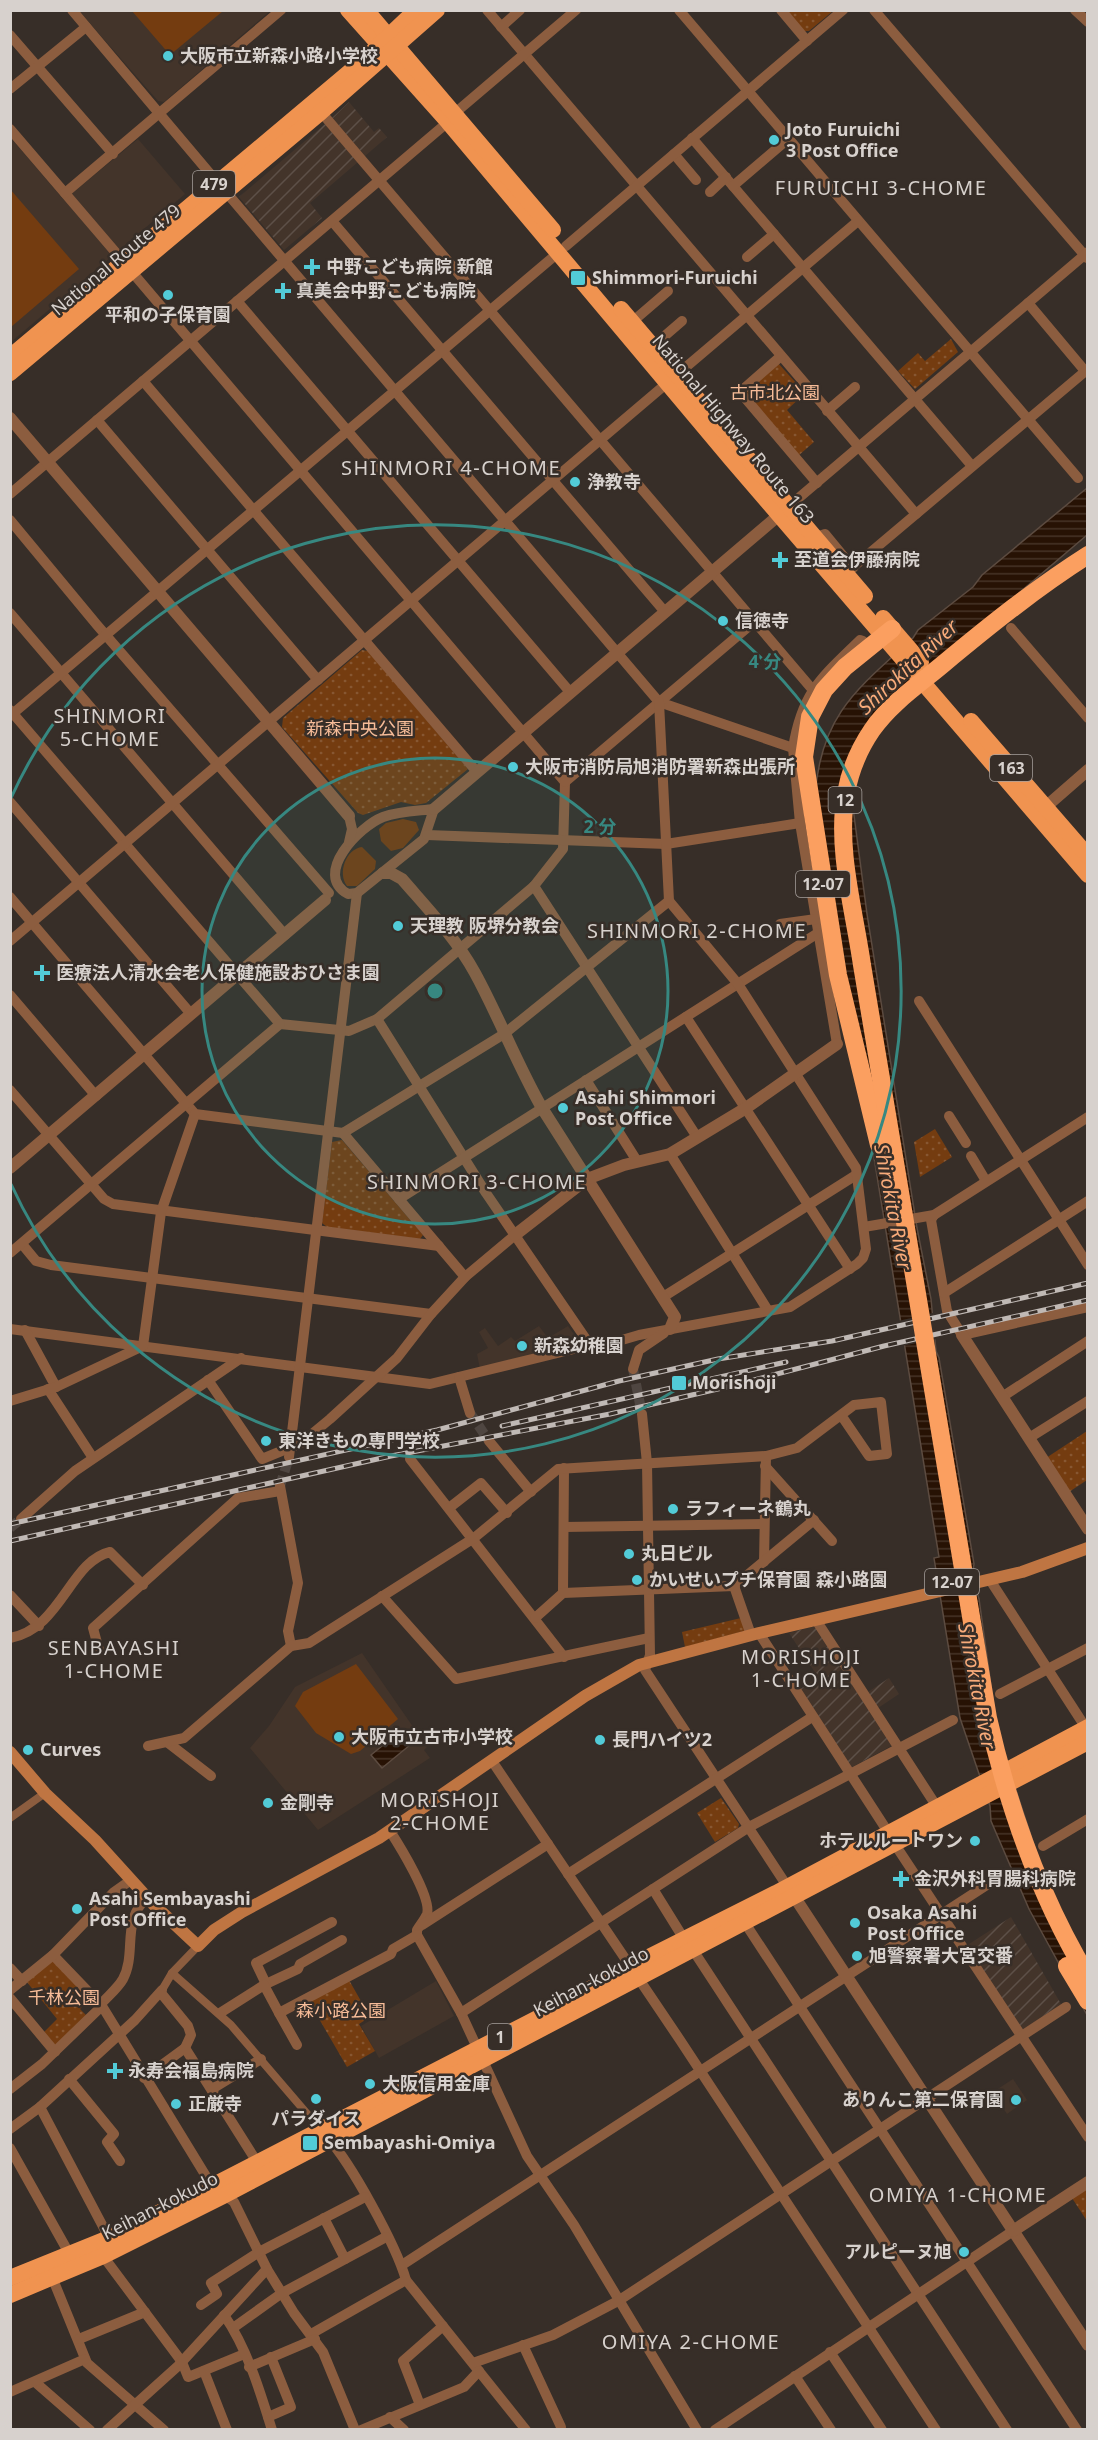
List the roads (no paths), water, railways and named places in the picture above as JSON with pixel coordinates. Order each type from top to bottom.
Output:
[{"type":"highway","name":"National Highway Route 163","points":[[348,10],[388,45],[452,118],[784,511],[883,637],[931,682],[1041,810],[1088,875]]},
{"type":"highway","name":"National Highway Route 163","points":[[366,10],[388,45]]},
{"type":"highway","name":"National Route 479","points":[[222,187],[321,112],[388,45],[416,10]]},
{"type":"highway","name":"National Route 479","points":[[10,373],[127,267],[388,45],[437,10]]},
{"type":"highway","name":"National Highway Route 163","points":[[562,249],[653,346],[673,379]]},
{"type":"highway","name":"National Route 479","points":[[10,357],[127,267]]},
{"type":"highway","name":"National Highway Route 163","points":[[784,511],[816,537],[883,637]]},
{"type":"highway","name":"12","points":[[1088,555],[999,618],[897,702],[873,729],[851,773],[844,805],[845,853],[892,1151],[976,1654],[995,1748],[1014,1816],[1032,1868],[1057,1921],[1088,1977]]},
{"type":"highway","name":"12-07","points":[[883,637],[836,676],[813,710],[805,745],[807,789],[838,975],[879,1145],[964,1657],[981,1742],[1002,1820],[1022,1872],[1046,1927],[1088,2001]]},
{"type":"highway","name":"National Highway Route 163","points":[[1041,810],[1088,856]]},
{"type":"highway","name":"Keihan-kokudo","points":[[10,2295],[103,2256],[325,2134],[1023,1769],[1087,1732]]},
{"type":"highway","name":"Keihan-kokudo","points":[[891,1838],[937,1807],[974,1794]]},
{"type":"highway","name":"Keihan-kokudo","points":[[689,1945],[746,1923],[791,1891]]},
{"type":"highway","name":"Keihan-kokudo","points":[[10,2278],[70,2255],[218,2191],[257,2162],[325,2134]]},
{"type":"main road","points":[[10,1752],[45,1793],[95,1839],[147,1898],[201,1942],[242,1912],[390,1831],[601,1686],[647,1662],[755,1634],[1022,1572],[1088,1548]]},
{"type":"street","points":[[72,10],[659,702],[793,748]]},
{"type":"street","points":[[65,193],[281,10]]},
{"type":"street","points":[[487,10],[916,514]]},
{"type":"street","points":[[501,27],[520,10]]},
{"type":"street","points":[[11,492],[379,181],[576,10]]},
{"type":"street","points":[[679,10],[1078,478]]},
{"type":"street","points":[[781,10],[807,41]]},
{"type":"street","points":[[10,129],[190,340],[301,471],[412,602],[523,732],[565,782],[563,849],[534,886],[377,1019],[349,1031],[280,1024],[127,843],[11,714],[255,512],[301,471],[843,10]]},
{"type":"street","points":[[10,1168],[285,935],[327,896],[336,879],[338,861],[348,845],[371,823],[391,814],[434,808],[1086,255],[874,10]]},
{"type":"street","points":[[1074,10],[1088,22]]},
{"type":"street","points":[[10,89],[86,27]]},
{"type":"street","points":[[10,35],[113,154]]},
{"type":"street","points":[[321,112],[812,689]]},
{"type":"street","points":[[692,138],[972,466]]},
{"type":"street","points":[[710,192],[730,182],[789,139]]},
{"type":"street","points":[[674,154],[696,180]]},
{"type":"street","points":[[332,221],[665,612]]},
{"type":"street","points":[[10,941],[858,221]]},
{"type":"street","points":[[747,257],[774,234]]},
{"type":"street","points":[[632,322],[668,291]]},
{"type":"street","points":[[237,301],[570,693]]},
{"type":"street","points":[[816,537],[825,534],[853,568],[1086,370],[1028,303]]},
{"type":"street","points":[[653,346],[682,321]]},
{"type":"street","points":[[781,356],[740,392],[817,483]]},
{"type":"street","points":[[143,381],[477,772]]},
{"type":"street","points":[[827,411],[855,387]]},
{"type":"street","points":[[10,418],[349,816],[352,829],[348,845]]},
{"type":"street","points":[[98,420],[318,680]]},
{"type":"street","points":[[10,520],[106,637],[220,764],[327,896]]},
{"type":"street","points":[[10,613],[285,935]]},
{"type":"street","points":[[565,782],[754,622]]},
{"type":"street","points":[[1011,628],[1088,718]]},
{"type":"street","points":[[208,1380],[261,1459],[289,1453],[397,1358],[431,1314],[465,1277],[587,1179],[637,1161],[670,1154],[746,1108],[837,1044],[800,823],[793,748],[798,722],[812,689],[860,640],[883,637]]},
{"type":"street","points":[[10,1329],[379,1375],[429,1384],[590,1345],[598,1347],[670,1329],[767,1309],[790,1307],[850,1269],[866,1254],[856,1168],[738,984],[669,901],[659,702]]},
{"type":"street","points":[[1041,810],[1088,770]]},
{"type":"street","points":[[10,802],[191,1014]]},
{"type":"street","points":[[327,896],[353,894],[383,873],[427,830],[434,808]]},
{"type":"street","points":[[414,812],[427,830],[563,841],[666,844],[800,823]]},
{"type":"street","points":[[349,816],[371,823]]},
{"type":"street","points":[[383,873],[391,873],[402,879],[459,949],[474,972],[542,1108],[675,1317],[670,1329],[639,1350],[633,1370]]},
{"type":"street","points":[[336,879],[340,888],[353,894]]},
{"type":"street","points":[[534,886],[697,1137]]},
{"type":"street","points":[[289,1453],[306,1298],[341,1031],[353,894]]},
{"type":"street","points":[[10,897],[195,1114],[343,1133],[504,1034],[669,901]]},
{"type":"street","points":[[780,924],[816,919]]},
{"type":"street","points":[[399,1199],[818,933]]},
{"type":"street","points":[[10,994],[96,1096]]},
{"type":"street","points":[[919,1001],[1086,1261]]},
{"type":"street","points":[[686,1017],[850,1269]]},
{"type":"street","points":[[377,1019],[463,1158],[590,1345]]},
{"type":"street","points":[[10,1253],[280,1024]]},
{"type":"street","points":[[586,1080],[637,1161]]},
{"type":"street","points":[[10,1090],[104,1199],[113,1204],[161,1212],[439,1246]]},
{"type":"street","points":[[143,1346],[161,1212],[195,1114]]},
{"type":"street","points":[[949,1116],[966,1143]]},
{"type":"street","points":[[864,1227],[929,1216],[1088,1117]]},
{"type":"street","points":[[343,1133],[465,1277]]},
{"type":"street","points":[[670,1154],[767,1309]]},
{"type":"street","points":[[971,1156],[986,1181]]},
{"type":"street","points":[[663,1297],[856,1175]]},
{"type":"street","points":[[944,1293],[1088,1201]]},
{"type":"street","points":[[929,1216],[947,1311],[1088,1529]]},
{"type":"street","points":[[22,1244],[41,1263],[431,1314]]},
{"type":"street","points":[[962,1335],[1088,1306]]},
{"type":"street","points":[[25,1330],[52,1388],[93,1458]]},
{"type":"street","points":[[1002,1397],[1088,1341]]},
{"type":"street","points":[[10,1401],[52,1388],[143,1346]]},
{"type":"street","points":[[21,1519],[93,1458],[241,1358]]},
{"type":"street","points":[[459,1377],[470,1413]]},
{"type":"street","points":[[1029,1438],[1088,1401]]},
{"type":"street","points":[[148,1746],[184,1738],[291,1646],[309,1643],[474,1538],[558,1469],[647,1463],[765,1461],[797,1448],[854,1405],[881,1402],[886,1454],[869,1456],[841,1415]]},
{"type":"street","points":[[642,1414],[647,1463],[649,1638],[645,1670],[1088,2345]]},
{"type":"street","points":[[489,1441],[531,1492]]},
{"type":"street","points":[[410,1459],[474,1538],[564,1657]]},
{"type":"street","points":[[765,1461],[832,1541]]},
{"type":"street","points":[[764,1562],[765,1461]]},
{"type":"street","points":[[564,1468],[564,1593]]},
{"type":"street","points":[[449,1508],[481,1483],[507,1513]]},
{"type":"street","points":[[99,1650],[93,1628],[238,1498],[280,1488],[298,1583],[288,1631],[291,1646]]},
{"type":"street","points":[[535,1618],[564,1593],[734,1586],[814,1520]]},
{"type":"street","points":[[564,1527],[764,1524]]},
{"type":"street","points":[[10,1638],[39,1626],[58,1606],[82,1572],[105,1553],[110,1552],[143,1585]]},
{"type":"street","points":[[988,1580],[1087,1732]]},
{"type":"street","points":[[734,1586],[755,1634],[850,1773],[1088,2138]]},
{"type":"street","points":[[10,1595],[39,1626]]},
{"type":"street","points":[[381,1596],[456,1679],[649,1638]]},
{"type":"street","points":[[816,1620],[937,1807]]},
{"type":"street","points":[[1000,1694],[1088,1648]]},
{"type":"street","points":[[568,1874],[812,1717]]},
{"type":"street","points":[[461,2013],[748,1827],[953,1720]]},
{"type":"street","points":[[166,1742],[211,1776]]},
{"type":"street","points":[[492,1761],[700,2071],[936,2430]]},
{"type":"street","points":[[10,1818],[45,1793]]},
{"type":"street","points":[[1042,1846],[1088,1820]]},
{"type":"street","points":[[390,1831],[415,1873],[428,1908],[418,1932]]},
{"type":"street","points":[[279,2013],[391,1954],[393,1949],[548,1844]]},
{"type":"street","points":[[402,2265],[999,1877]]},
{"type":"street","points":[[10,1990],[53,1955],[114,1892],[131,1880]]},
{"type":"street","points":[[653,1889],[1007,2430]]},
{"type":"street","points":[[10,2089],[55,2052],[101,2005],[123,1978],[130,1927],[147,1898]]},
{"type":"street","points":[[297,2045],[256,1963],[332,1922]]},
{"type":"street","points":[[746,1923],[1077,2430]]},
{"type":"street","points":[[418,1932],[461,2013],[516,2133],[539,2176],[574,2225],[697,2430]]},
{"type":"street","points":[[220,2013],[265,1985],[298,1969],[300,1964],[342,1940]]},
{"type":"street","points":[[10,2129],[39,2107],[119,2033],[161,1991],[172,1973],[201,1942]]},
{"type":"street","points":[[53,1955],[101,2005],[144,2078],[218,2191],[234,2202],[267,2269],[294,2313],[323,2352],[355,2430]]},
{"type":"street","points":[[10,1968],[22,1980]]},
{"type":"street","points":[[172,1973],[220,2013],[261,2060],[294,2104],[337,2147],[402,2265],[406,2280],[526,2430]]},
{"type":"street","points":[[144,2078],[185,2048],[191,2035],[188,2026],[161,1991]]},
{"type":"street","points":[[10,1998],[55,2052]]},
{"type":"street","points":[[361,2430],[464,2387],[476,2367],[523,2345],[553,2335],[618,2301],[1066,2007]]},
{"type":"street","points":[[185,2048],[257,2162]]},
{"type":"street","points":[[212,2089],[261,2060]]},
{"type":"street","points":[[69,2079],[114,2134],[107,2142],[120,2161]]},
{"type":"street","points":[[39,2107],[109,2238]]},
{"type":"street","points":[[10,2148],[70,2255]]},
{"type":"street","points":[[715,2430],[1087,2180]]},
{"type":"street","points":[[201,2305],[217,2294],[211,2283],[259,2252],[365,2197]]},
{"type":"street","points":[[324,2218],[345,2259]]},
{"type":"street","points":[[233,2328],[282,2293],[386,2237]]},
{"type":"street","points":[[103,2256],[182,2362],[188,2377],[244,2354]]},
{"type":"street","points":[[107,2430],[182,2362],[267,2269]]},
{"type":"street","points":[[52,2277],[79,2339],[85,2360],[164,2430]]},
{"type":"street","points":[[249,2367],[313,2336],[406,2280]]},
{"type":"street","points":[[79,2339],[145,2312]]},
{"type":"street","points":[[224,2315],[233,2328],[244,2354],[268,2417],[270,2429]]},
{"type":"street","points":[[420,2405],[402,2361],[443,2326]]},
{"type":"street","points":[[523,2345],[561,2427]]},
{"type":"street","points":[[830,2352],[882,2430]]},
{"type":"street","points":[[268,2417],[291,2407],[271,2357]]},
{"type":"street","points":[[10,2392],[85,2360]]},
{"type":"street","points":[[204,2371],[227,2430]]},
{"type":"street","points":[[795,2376],[831,2430]]},
{"type":"street","points":[[35,2382],[90,2430]]},
{"type":"street","points":[[390,2417],[404,2430]]},
{"type":"water","name":"Shirokita River","points":[[1087,488],[1087,535],[879,712],[850,785],[867,914],[917,1228],[931,1299],[936,1351],[974,1564],[972,1576],[979,1599],[998,1736],[1054,1905],[1087,1966],[1087,2015],[1029,1909],[991,1821],[990,1806],[960,1718],[934,1558],[939,1557],[815,795],[825,744],[845,706],[859,689],[913,638],[918,630],[973,587],[982,575]]},
{"type":"water","points":[[399,1732],[410,1745],[382,1768],[371,1755]]},
{"type":"tunnel","points":[[633,1369],[642,1414]]},
{"type":"tunnel","points":[[470,1413],[489,1441]]},
{"type":"tunnel","points":[[280,1486],[289,1457]]},
{"type":"tunnel","points":[[10,1528],[21,1519]]},
{"type":"railway","points":[[10,1524],[437,1430],[619,1381],[718,1359],[832,1341],[1088,1283]]},
{"type":"railway","points":[[10,1541],[391,1456],[610,1414],[735,1385],[884,1346],[1088,1300]]},
{"type":"railway","points":[[502,1426],[786,1362]]},
{"type":"place","name":"大阪市立新森小路小学校","points":[[168,56]]},
{"type":"place","name":"Joto Furuichi 3 Post Office","points":[[774,140]]},
{"type":"place","name":"中野こども病院 新館","points":[[312,267]]},
{"type":"place","name":"Shimmori-Furuichi","points":[[578,278]]},
{"type":"place","name":"真美会中野こども病院","points":[[283,291]]},
{"type":"place","name":"平和の子保育園","points":[[168,295]]},
{"type":"place","name":"浄教寺","points":[[575,482]]},
{"type":"place","name":"至道会伊藤病院","points":[[780,560]]},
{"type":"place","name":"信徳寺","points":[[723,621]]},
{"type":"place","name":"大阪市消防局旭消防署新森出張所","points":[[513,767]]},
{"type":"place","name":"天理教 阪堺分教会","points":[[398,926]]},
{"type":"place","name":"医療法人清水会老人保健施設おひさま園","points":[[42,973]]},
{"type":"place","name":"Asahi Shimmori Post Office","points":[[563,1108]]},
{"type":"place","name":"新森幼稚園","points":[[522,1346]]},
{"type":"place","name":"Morishoji","points":[[679,1383]]},
{"type":"place","name":"東洋きもの専門学校","points":[[266,1441]]},
{"type":"place","name":"ラフィーネ鶴丸","points":[[673,1509]]},
{"type":"place","name":"丸日ビル","points":[[629,1554]]},
{"type":"place","name":"かいせいプチ保育園 森小路園","points":[[637,1580]]},
{"type":"place","name":"大阪市立古市小学校","points":[[339,1737]]},
{"type":"place","name":"長門ハイツ2","points":[[600,1740]]},
{"type":"place","name":"Curves","points":[[28,1750]]},
{"type":"place","name":"金剛寺","points":[[268,1803]]},
{"type":"place","name":"ホテルルートワン","points":[[975,1841]]},
{"type":"place","name":"金沢外科胃腸科病院","points":[[901,1879]]},
{"type":"place","name":"Asahi Sembayashi Post Office","points":[[77,1909]]},
{"type":"place","name":"Osaka Asahi Post Office","points":[[855,1923]]},
{"type":"place","name":"旭警察署大宮交番","points":[[857,1956]]},
{"type":"place","name":"永寿会福島病院","points":[[115,2071]]},
{"type":"place","name":"大阪信用金庫","points":[[370,2084]]},
{"type":"place","name":"パラダイス","points":[[316,2099]]},
{"type":"place","name":"ありんこ第二保育園","points":[[1016,2100]]},
{"type":"place","name":"正厳寺","points":[[176,2104]]},
{"type":"place","name":"Sembayashi-Omiya","points":[[310,2143]]},
{"type":"place","name":"アルピーヌ旭","points":[[964,2252]]},
{"type":"district","name":"FURUICHI 3-CHOME","points":[[881,188]]},
{"type":"district","name":"SHINMORI 4-CHOME","points":[[451,468]]},
{"type":"district","name":"SHINMORI 5-CHOME","points":[[110,728]]},
{"type":"district","name":"SHINMORI 2-CHOME","points":[[697,931]]},
{"type":"district","name":"SHINMORI 3-CHOME","points":[[477,1182]]},
{"type":"district","name":"SENBAYASHI 1-CHOME","points":[[114,1660]]},
{"type":"district","name":"MORISHOJI 1-CHOME","points":[[801,1668]]},
{"type":"district","name":"MORISHOJI 2-CHOME","points":[[440,1812]]},
{"type":"district","name":"OMIYA 1-CHOME","points":[[958,2195]]},
{"type":"district","name":"OMIYA 2-CHOME","points":[[691,2342]]},
{"type":"park label","name":"古市北公園","points":[[775,393]]},
{"type":"park label","name":"新森中央公園","points":[[360,729]]},
{"type":"park label","name":"千林公園","points":[[64,1998]]},
{"type":"park label","name":"森小路公園","points":[[341,2011]]}]
